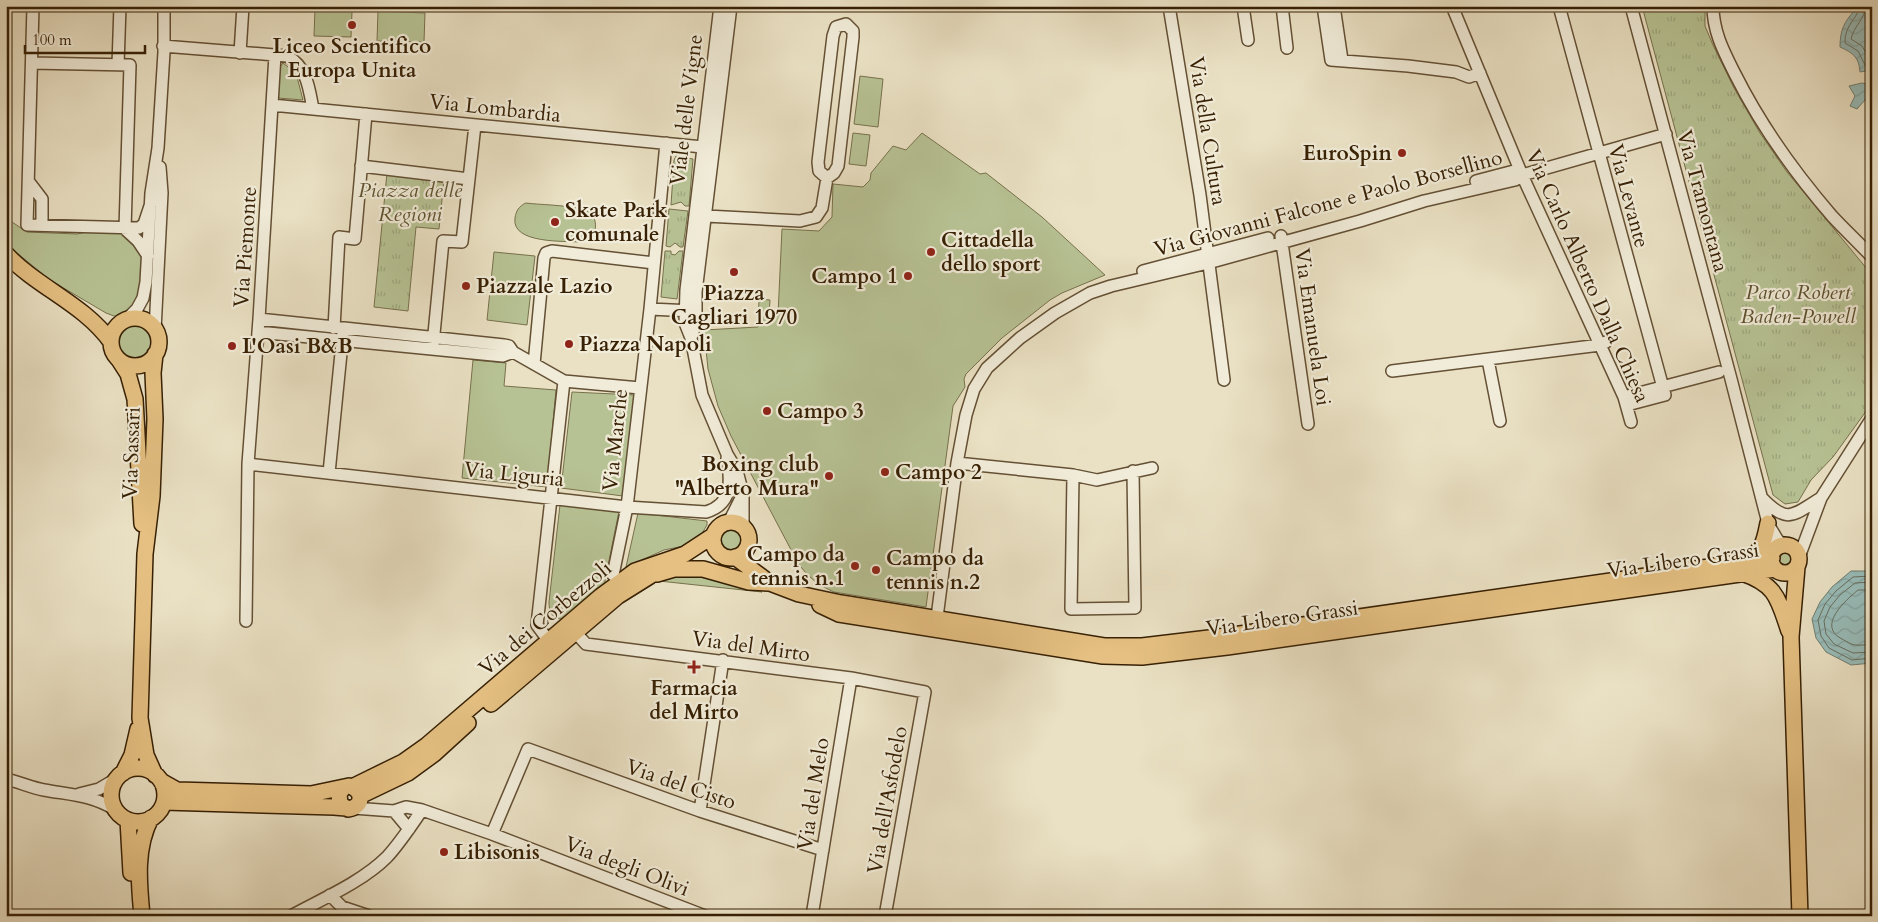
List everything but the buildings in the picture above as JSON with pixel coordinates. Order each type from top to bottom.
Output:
[{"type":"main road","points":[[6,254],[34,278],[76,307],[104,332],[111,342]]},
{"type":"main road","points":[[76,307],[109,322],[122,322],[135,318],[144,320],[155,330],[159,342],[155,354],[149,361],[136,366],[127,365],[119,360],[112,350],[112,334],[122,322]]},
{"type":"main road","name":"Via Sassari","points":[[120,776],[132,756],[140,718],[145,554],[152,496],[155,418],[153,374],[155,354]]},
{"type":"main road","name":"Via Sassari","points":[[119,360],[128,374],[135,399],[139,496],[145,554]]},
{"type":"main road","points":[[736,523],[748,532],[750,540],[741,554],[726,557],[718,552],[714,544],[714,535],[718,528],[736,523]]},
{"type":"main road","points":[[1768,523],[1763,545],[1743,568],[1770,588],[1778,597],[1791,637]]},
{"type":"main road","name":"Via dei Corbezzoli","points":[[462,722],[548,640],[600,596],[635,570],[665,562],[685,554],[714,535]]},
{"type":"main road","name":"Via dei Corbezzoli","points":[[685,554],[718,552]]},
{"type":"main road","points":[[741,554],[752,571],[770,583]]},
{"type":"main road","points":[[1783,558],[1791,637],[1800,916]]},
{"type":"main road","name":"Via Libero Grassi","points":[[770,583],[799,594],[840,614],[933,623],[1104,646],[1142,646],[1743,568],[1783,558]]},
{"type":"main road","name":"Via dei Corbezzoli","points":[[462,722],[618,596],[650,576],[665,562]]},
{"type":"main road","points":[[650,576],[674,570],[704,569],[749,582],[770,583]]},
{"type":"main road","name":"Via Sassari","points":[[140,718],[146,755],[158,778]]},
{"type":"main road","points":[[164,802],[334,807],[408,773],[434,754],[462,722]]},
{"type":"main road","points":[[133,916],[122,815],[111,796],[112,787],[120,776],[131,769],[140,768],[148,770],[178,790],[311,794],[352,798]]},
{"type":"main road","points":[[122,815],[136,822],[151,818],[160,811],[164,802],[164,789],[158,778]]},
{"type":"main road","points":[[142,916],[138,873],[144,835],[151,818]]},
{"type":"street","points":[[33,6],[27,225],[139,228],[144,224],[150,203]]},
{"type":"street","points":[[120,6],[124,65],[125,229],[138,241],[148,256]]},
{"type":"street","points":[[122,322],[137,309],[143,298],[148,256],[150,203],[158,148],[164,46],[164,6]]},
{"type":"street","points":[[240,53],[243,6]]},
{"type":"street","name":"Viale delle Vigne","points":[[690,311],[696,292],[706,216],[708,148],[720,6]]},
{"type":"street","name":"Viale delle Vigne","points":[[731,6],[686,290],[690,311],[696,323],[691,338],[702,395],[726,454],[737,471],[742,494],[736,523]]},
{"type":"street","name":"Via della Cultura","points":[[1169,6],[1200,195],[1224,380]]},
{"type":"street","points":[[1243,6],[1248,40]]},
{"type":"street","points":[[1282,6],[1287,48]]},
{"type":"street","points":[[1323,6],[1331,60],[1456,72],[1469,77],[1480,73]]},
{"type":"street","points":[[1334,6],[1342,60]]},
{"type":"street","name":"Via Carlo Alberto Dalla Chiesa","points":[[1452,6],[1480,73],[1629,400],[1664,391]]},
{"type":"street","name":"Via Carlo Alberto Dalla Chiesa","points":[[1460,6],[1526,174]]},
{"type":"street","name":"Via Levante","points":[[1559,6],[1664,391]]},
{"type":"street","name":"Via Tramontana","points":[[1631,6],[1768,523],[1777,539],[1783,558]]},
{"type":"street","points":[[1713,6],[1713,20],[1719,43],[1760,120],[1781,153],[1833,217],[1872,257]]},
{"type":"street","points":[[706,216],[800,221],[816,217],[822,208],[827,178],[834,173],[838,166],[853,37],[853,31],[846,24],[836,27],[833,36],[819,152],[819,171],[827,178]]},
{"type":"street","points":[[164,46],[287,56],[296,61],[302,68],[308,84],[313,109]]},
{"type":"street","name":"Via Piemonte","points":[[246,621],[248,464],[275,55]]},
{"type":"street","points":[[32,63],[124,65]]},
{"type":"street","name":"Via Lombardia","points":[[272,105],[708,148]]},
{"type":"street","points":[[329,473],[340,332],[339,238],[355,239],[366,114]]},
{"type":"street","points":[[433,343],[443,241],[462,242],[475,125]]},
{"type":"street","name":"Via Giovanni Falcone e Paolo Borsellino","points":[[933,623],[961,426],[974,389],[987,368],[1049,313],[1085,289],[1111,279],[1207,258],[1514,171],[1526,174],[1666,134]]},
{"type":"street","name":"Via Marche","points":[[613,575],[627,506],[650,309],[666,143]]},
{"type":"street","points":[[155,330],[162,193],[158,148]]},
{"type":"street","points":[[362,166],[469,179]]},
{"type":"street","points":[[29,182],[42,198],[42,225]]},
{"type":"street","name":"Via Emanuela Loi","points":[[1281,238],[1308,424]]},
{"type":"street","points":[[534,364],[546,252],[552,251],[654,263]]},
{"type":"street","points":[[650,309],[690,311]]},
{"type":"street","points":[[259,319],[340,332],[433,343],[504,345],[509,346],[513,352],[564,381],[640,388]]},
{"type":"street","points":[[258,332],[340,332]]},
{"type":"street","points":[[1392,371],[1488,360],[1604,343]]},
{"type":"street","points":[[1488,360],[1500,421]]},
{"type":"street","points":[[1664,391],[1719,372]]},
{"type":"street","points":[[548,640],[537,625],[564,381]]},
{"type":"street","points":[[1783,558],[1808,530],[1821,498],[1872,418]]},
{"type":"street","name":"Via Giovanni Falcone e Paolo Borsellino","points":[[950,499],[957,463],[961,426]]},
{"type":"street","name":"Via Liguria","points":[[248,464],[627,506],[706,512],[715,509],[724,501],[729,489],[730,474],[726,454]]},
{"type":"street","points":[[957,463],[1072,475],[1097,480],[1152,468]]},
{"type":"street","points":[[1072,475],[1071,609],[1135,608],[1132,471]]},
{"type":"street","points":[[1761,497],[1775,511],[1783,515],[1796,513],[1821,498]]},
{"type":"street","name":"Via del Mirto","points":[[575,632],[586,644],[723,660],[851,678],[925,692]]},
{"type":"street","points":[[700,811],[723,660]]},
{"type":"street","name":"Via del Melo","points":[[812,916],[851,678]]},
{"type":"street","name":"Via dell'Asfodelo","points":[[885,916],[925,692]]},
{"type":"street","name":"Via del Cisto","points":[[492,834],[528,749],[700,811],[823,850]]},
{"type":"street","points":[[77,794],[99,789],[120,776]]},
{"type":"street","points":[[6,779],[43,790],[77,794],[99,800],[122,815]]},
{"type":"street","points":[[291,916],[373,869],[397,846],[422,810],[406,807],[394,811],[374,810],[352,798]]},
{"type":"street","name":"Via degli Olivi","points":[[422,810],[492,834],[705,916]]},
{"type":"street","points":[[394,811],[409,829]]},
{"type":"street","points":[[330,895],[342,907],[369,916]]},
{"type":"green space","name":"Parco Robert Baden-Powell","points":[[1642,6],[1705,6],[1705,26],[1713,45],[1734,88],[1760,133],[1787,172],[1872,275],[1872,403],[1833,457],[1811,480],[1798,502],[1785,504],[1773,495]]},
{"type":"green space","points":[[315,9],[352,11],[351,37],[314,36]]},
{"type":"green space","points":[[378,11],[425,13],[424,42],[377,41]]},
{"type":"green space","points":[[283,63],[296,73],[303,100],[278,98],[280,67]]},
{"type":"green space","points":[[860,76],[883,79],[878,127],[854,124]]},
{"type":"green space","points":[[853,133],[870,135],[866,166],[849,164]]},
{"type":"green space","points":[[922,133],[980,174],[986,173],[1042,217],[1105,275],[1050,300],[1002,338],[966,374],[964,379],[965,387],[953,406],[926,607],[834,592],[814,580],[802,568],[731,436],[718,406],[708,369],[704,330],[758,327],[759,299],[770,300],[769,315],[778,315],[782,229],[819,231],[832,217],[833,184],[863,187],[870,180],[871,173],[893,146],[906,150]]},
{"type":"green space","points":[[676,156],[693,159],[689,206],[685,206],[681,202],[671,205],[674,160]]},
{"type":"green space","name":"Piazza delle Regioni","points":[[387,173],[444,180],[439,229],[416,227],[408,311],[374,307]]},
{"type":"green space","name":"Skate Park comunale","points":[[526,203],[585,210],[594,219],[595,232],[587,241],[582,242],[552,241],[530,237],[521,233],[516,226],[515,218],[518,209]]},
{"type":"green space","points":[[669,209],[688,211],[683,247],[675,243],[670,247],[666,246]]},
{"type":"green space","points":[[6,218],[27,232],[77,234],[105,228],[125,229],[143,248],[139,299],[128,314],[114,316],[50,280],[6,244]]},
{"type":"green space","points":[[665,251],[671,251],[671,254],[675,255],[679,251],[683,251],[677,299],[661,297]]},
{"type":"green space","points":[[494,252],[535,256],[527,325],[487,320]]},
{"type":"green space","points":[[135,324],[147,330],[153,342],[147,354],[135,360],[123,354],[117,342],[123,330]]},
{"type":"green space","points":[[473,360],[506,363],[504,386],[556,390],[547,487],[462,478]]},
{"type":"green space","points":[[572,392],[635,395],[623,496],[561,488]]},
{"type":"green space","points":[[560,505],[619,511],[604,586],[563,619],[556,618],[552,614],[549,602]]},
{"type":"green space","points":[[638,513],[707,521],[707,525],[701,535],[689,545],[664,550],[626,567]]},
{"type":"green space","points":[[731,529],[740,532],[743,541],[740,550],[731,553],[722,550],[719,541],[722,532]]},
{"type":"green space","points":[[1786,553],[1791,555],[1793,560],[1791,565],[1786,567],[1781,565],[1779,560],[1781,555]]},
{"type":"green space","points":[[686,573],[742,583],[762,592],[659,581]]},
{"type":"water","points":[[1854,6],[1872,6],[1872,70],[1860,72],[1855,56],[1840,47],[1845,22],[1855,10]]},
{"type":"water","points":[[1862,83],[1872,85],[1872,92],[1857,109],[1850,106],[1855,96],[1849,86]]},
{"type":"water","points":[[1851,571],[1872,571],[1872,663],[1851,665],[1826,652],[1816,638],[1812,619],[1820,602],[1832,587]]},
{"type":"place","name":"Liceo Scientifico Europa Unita","points":[[352,25]]},
{"type":"place","name":"EuroSpin","points":[[1402,153]]},
{"type":"place","name":"Skate Park comunale","points":[[555,222]]},
{"type":"place","name":"Cittadella dello sport","points":[[931,252]]},
{"type":"place","name":"Piazza Cagliari 1970","points":[[734,272]]},
{"type":"place","name":"Campo 1","points":[[908,276]]},
{"type":"place","name":"Piazzale Lazio","points":[[466,286]]},
{"type":"place","name":"Piazza Napoli","points":[[569,344]]},
{"type":"place","name":"L'Oasi B&B","points":[[232,346]]},
{"type":"place","name":"Campo 3","points":[[767,411]]},
{"type":"place","name":"Campo 2","points":[[885,472]]},
{"type":"place","name":"Boxing club \"Alberto Mura\"","points":[[829,476]]},
{"type":"place","name":"Campo da tennis n.1","points":[[855,566]]},
{"type":"place","name":"Campo da tennis n.2","points":[[876,570]]},
{"type":"place","name":"Farmacia del Mirto","points":[[694,667]]},
{"type":"place","name":"Libisonis","points":[[444,852]]}]
